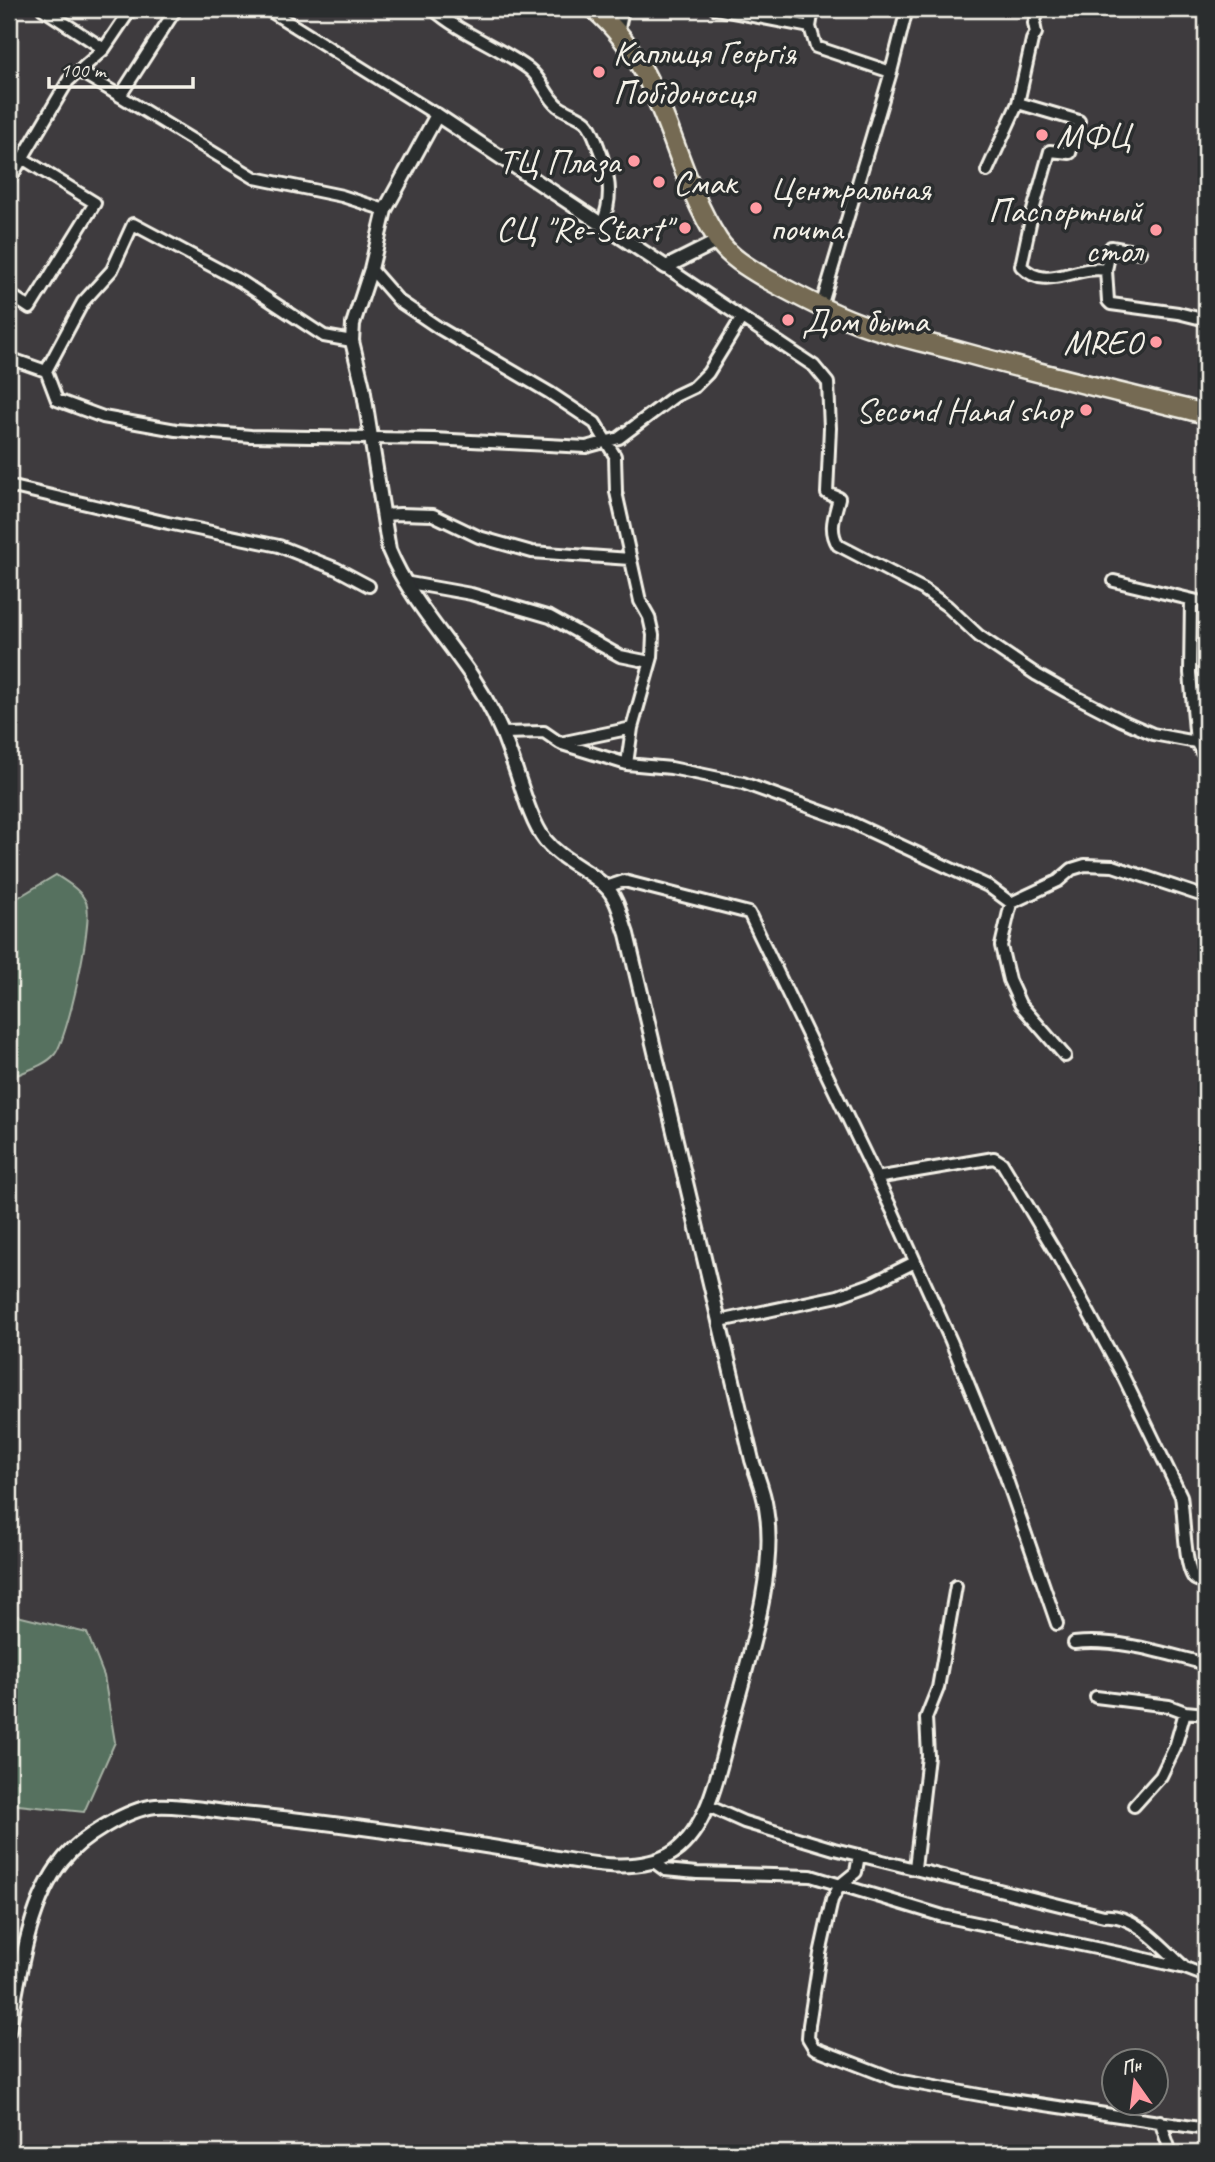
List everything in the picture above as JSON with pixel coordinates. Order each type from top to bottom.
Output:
[{"type":"highway","points":[[594,9],[618,33],[638,61],[657,97],[700,209],[722,246],[759,274],[859,324],[1023,369],[1206,414]]},
{"type":"street","points":[[43,9],[104,49]]},
{"type":"street","points":[[9,181],[68,81],[104,49],[131,9]]},
{"type":"street","points":[[120,96],[176,9]]},
{"type":"street","points":[[267,9],[437,115],[814,366],[828,383],[830,428],[827,493],[839,498],[832,526],[838,545],[923,589],[947,606],[979,636],[1057,686],[1153,734],[1196,742]]},
{"type":"street","points":[[433,9],[472,37],[531,71],[542,82],[556,104],[590,125],[610,184],[609,201],[602,224]]},
{"type":"street","points":[[618,33],[623,9]]},
{"type":"street","points":[[716,9],[810,27]]},
{"type":"street","points":[[813,9],[810,27],[816,47],[891,72]]},
{"type":"street","points":[[821,307],[907,9]]},
{"type":"street","points":[[987,172],[1018,103],[1032,40],[1036,33],[1034,23],[1039,9]]},
{"type":"street","points":[[79,71],[255,178],[342,196],[385,210]]},
{"type":"street","points":[[1018,103],[1079,121],[1070,153],[1050,151],[1021,266],[1036,277],[1050,279],[1085,269],[1106,270]]},
{"type":"street","points":[[9,2030],[35,1908],[44,1888],[63,1859],[93,1834],[130,1813],[157,1806],[409,1833],[601,1865],[654,1862],[674,1851],[693,1834],[708,1806],[746,1669],[765,1579],[769,1541],[766,1507],[752,1460],[627,934],[616,902],[606,887],[545,840],[523,795],[502,733],[472,677],[404,582],[388,550],[363,387],[352,341],[353,324],[371,269],[385,210],[437,115]]},
{"type":"street","points":[[9,294],[30,308],[95,203],[22,158]]},
{"type":"street","points":[[352,341],[324,336],[242,282],[133,224],[112,270],[83,302],[46,371],[57,400],[103,416],[176,430],[251,436],[371,437],[586,447],[619,438],[675,396],[694,387],[708,373],[741,319]]},
{"type":"street","points":[[666,267],[722,246]]},
{"type":"street","points":[[1140,252],[1111,247],[1106,270],[1108,301],[1111,304],[1168,311],[1206,320]]},
{"type":"street","points":[[371,269],[399,301],[439,328],[561,400],[595,424],[615,456],[615,492],[640,601],[649,617],[653,635],[650,662],[632,729],[626,764]]},
{"type":"street","points":[[9,358],[46,371]]},
{"type":"street","points":[[9,486],[279,546],[337,569],[369,586]]},
{"type":"street","points":[[383,515],[433,515],[479,537],[532,552],[630,559]]},
{"type":"street","points":[[1114,581],[1206,603]]},
{"type":"street","points":[[404,582],[471,594],[550,617],[620,656],[650,662]]},
{"type":"street","points":[[1191,600],[1189,673],[1196,742],[1206,759]]},
{"type":"street","points":[[1194,710],[1206,709]]},
{"type":"street","points":[[560,743],[632,729]]},
{"type":"street","points":[[502,733],[544,732],[560,743],[626,764],[671,768],[743,783],[848,821],[988,886],[1010,904]]},
{"type":"street","points":[[1010,904],[1058,881],[1072,869],[1085,865],[1113,866],[1206,897]]},
{"type":"street","points":[[606,887],[624,881],[749,913],[951,1341],[1005,1474],[1057,1625]]},
{"type":"street","points":[[1010,904],[1001,946],[1009,980],[1020,1004],[1065,1056]]},
{"type":"street","points":[[876,1178],[994,1158],[1002,1163],[1059,1258],[1123,1376],[1176,1483],[1185,1513],[1184,1535],[1190,1572],[1195,1579],[1206,1582]]},
{"type":"street","points":[[720,1321],[838,1296],[871,1284],[915,1262]]},
{"type":"street","points":[[915,1868],[929,1756],[926,1718],[938,1688],[956,1586]]},
{"type":"street","points":[[1074,1643],[1094,1640],[1129,1645],[1206,1664]]},
{"type":"street","points":[[1096,1697],[1169,1706],[1185,1712],[1206,1714]]},
{"type":"street","points":[[1135,1806],[1161,1776],[1175,1747],[1185,1712]]},
{"type":"street","points":[[708,1806],[744,1822],[859,1855],[1104,1916],[1114,1915],[1145,1931],[1185,1968]]},
{"type":"street","points":[[859,1855],[856,1872],[840,1885],[832,1900],[818,1966],[808,2038],[814,2048],[897,2080],[1206,2129]]},
{"type":"street","points":[[654,1862],[665,1870],[811,1876],[943,1916],[1185,1968],[1206,1976]]},
{"type":"street","points":[[1160,2121],[1171,2153]]},
{"type":"green space","points":[[56,875],[79,892],[87,905],[86,935],[78,981],[55,1054],[46,1062],[12,1077],[9,1081],[9,903]]},
{"type":"green space","points":[[9,1614],[87,1633],[104,1676],[115,1742],[84,1812],[9,1804]]},
{"type":"place","name":"Каплиця Георгія Побідоносця","points":[[599,72]]},
{"type":"place","name":"МФЦ","points":[[1042,135]]},
{"type":"place","name":"ТЦ Плаза","points":[[634,161]]},
{"type":"place","name":"Смак","points":[[659,182]]},
{"type":"place","name":"Центральная почта","points":[[756,208]]},
{"type":"place","name":"СЦ \"Re-Start\"","points":[[685,228]]},
{"type":"place","name":"Паспортный стол","points":[[1156,230]]},
{"type":"place","name":"Дом быта","points":[[788,320]]},
{"type":"place","name":"MREO","points":[[1156,342]]},
{"type":"place","name":"Second Hand shop","points":[[1086,410]]}]
